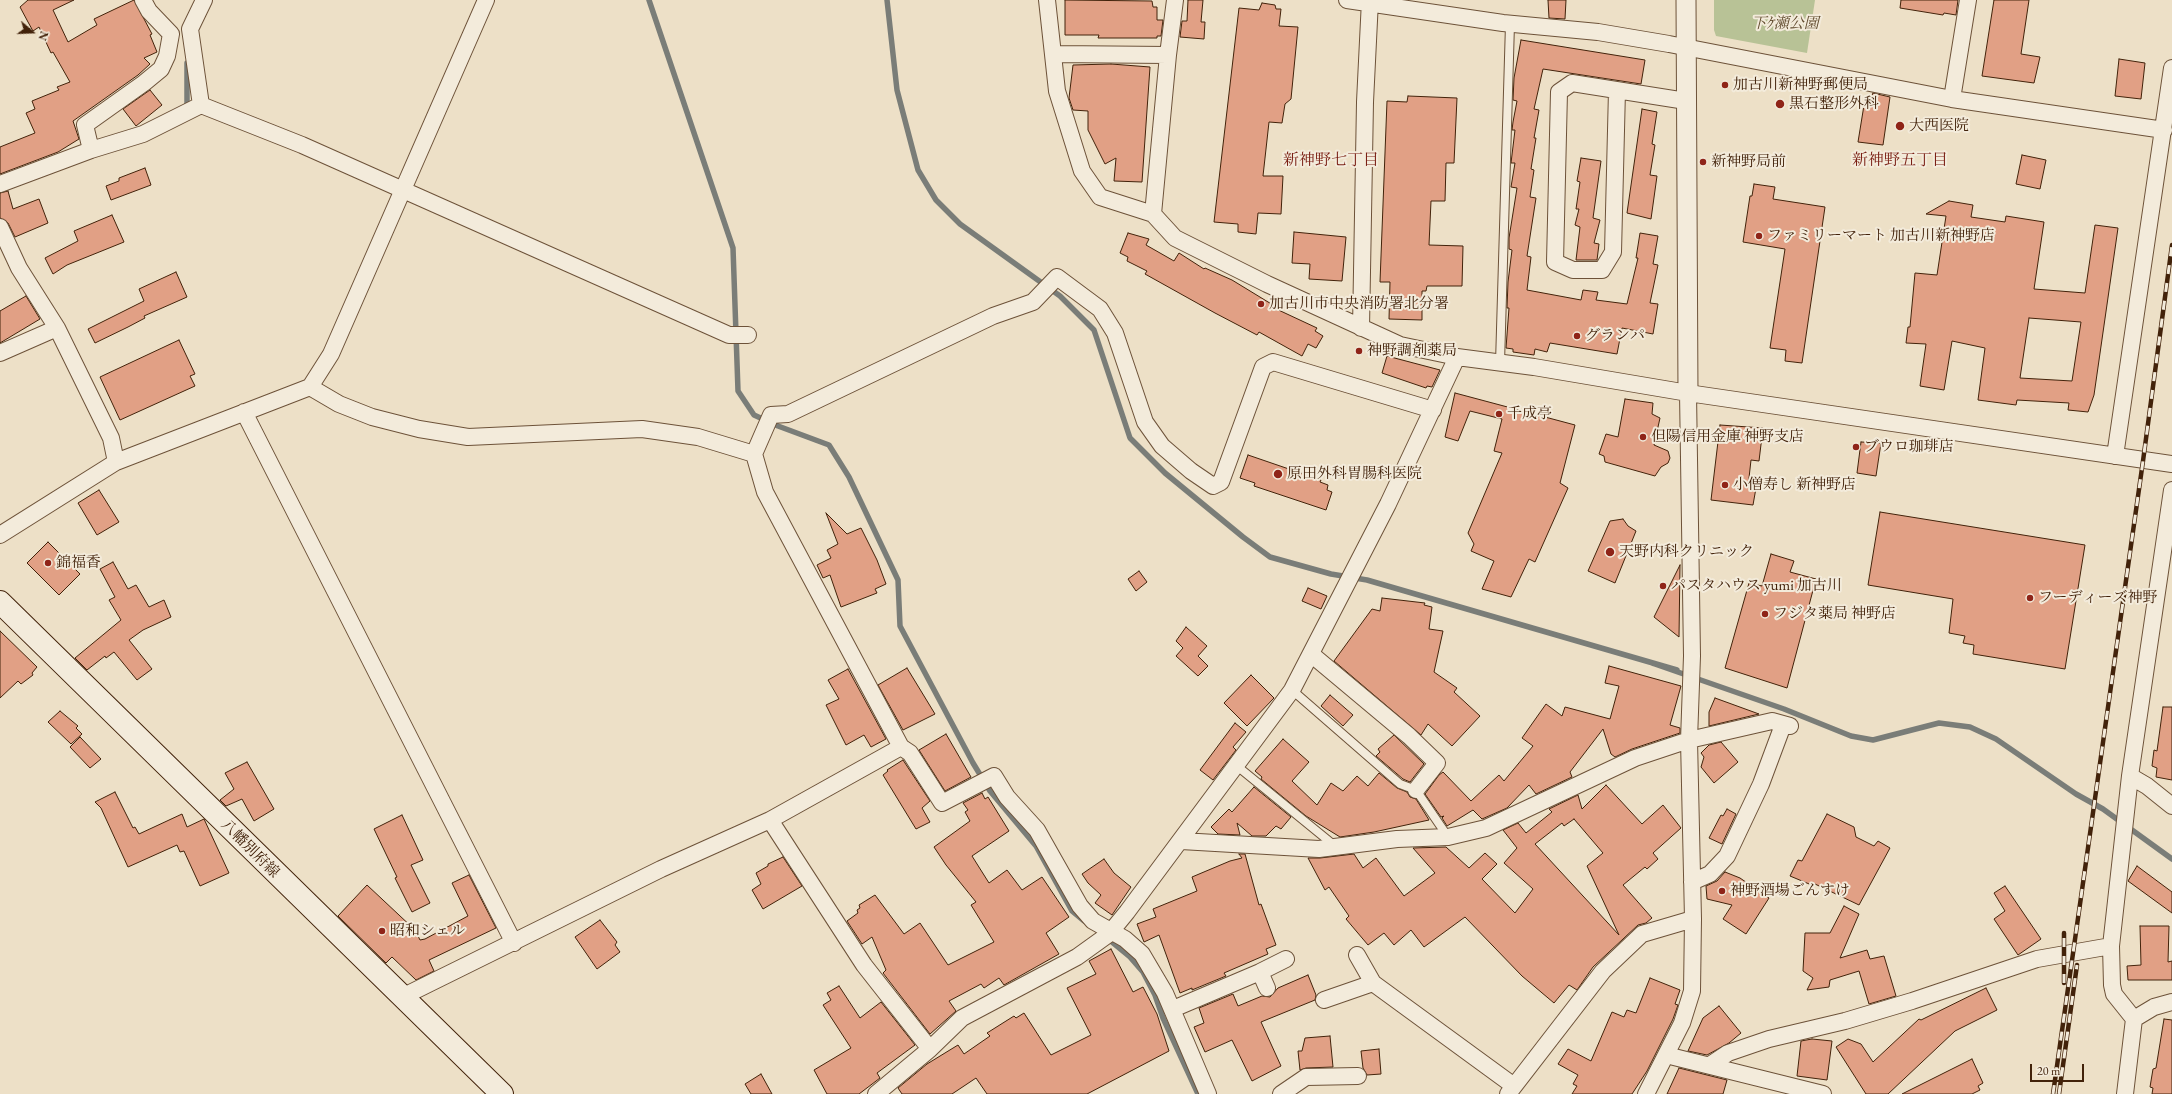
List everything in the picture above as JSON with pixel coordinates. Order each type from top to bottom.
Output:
[{"type":"main road","name":"八幡別府線","points":[[0,602],[320,918],[404,996],[502,1094]]},
{"type":"street","points":[[91,150],[85,125],[161,69],[170,48],[171,34],[148,12],[143,0]]},
{"type":"street","points":[[201,105],[190,29],[204,0]]},
{"type":"street","points":[[0,535],[116,462],[310,387],[331,354],[486,0]]},
{"type":"street","points":[[1047,0],[1058,91],[1082,171],[1100,197],[1153,214],[1175,238],[1361,328],[1400,345],[1457,357],[1500,362],[1688,392],[2172,464]]},
{"type":"street","points":[[1153,214],[1168,55],[1175,0]]},
{"type":"street","points":[[1347,0],[1370,2],[1510,24],[1598,32],[1686,46],[1952,99],[2164,130]]},
{"type":"street","points":[[1646,1094],[1682,1023],[1692,991],[1693,919],[1689,740],[1692,656],[1688,392],[1686,0]]},
{"type":"street","points":[[1952,99],[1968,0]]},
{"type":"street","points":[[1361,328],[1365,102],[1370,2]]},
{"type":"street","points":[[1054,54],[1168,55]]},
{"type":"street","points":[[2115,456],[2172,68]]},
{"type":"street","points":[[1617,90],[1613,252],[1602,270],[1573,270],[1555,262],[1559,92],[1572,83],[1617,90],[1686,101]]},
{"type":"street","points":[[0,184],[91,150],[143,134],[201,105],[302,145],[729,335],[748,335]]},
{"type":"street","points":[[0,227],[19,268],[57,328],[111,438],[116,462]]},
{"type":"street","points":[[1208,1094],[1166,993],[1142,954],[1125,939],[1093,921],[1080,906],[1037,830],[1007,797],[994,776],[942,803],[910,753],[901,747],[765,492],[754,454],[771,415],[788,414],[993,316],[1033,302],[1057,277],[1100,309],[1115,333],[1145,422],[1162,446],[1191,471],[1213,486],[1221,482],[1264,367],[1273,362],[1433,410]]},
{"type":"street","points":[[0,353],[57,328]]},
{"type":"street","points":[[876,1094],[930,1050],[962,1018],[1077,957],[1112,931],[1181,841],[1292,690],[1388,504],[1457,357]]},
{"type":"street","points":[[310,387],[339,404],[372,417],[419,429],[468,437],[642,428],[698,437],[754,454]]},
{"type":"street","points":[[244,412],[514,942]]},
{"type":"street","points":[[2124,1094],[2134,1019],[2114,994],[2112,986],[2111,946],[2130,776],[2172,490]]},
{"type":"street","points":[[1311,654],[1409,736],[1437,763],[1416,790]]},
{"type":"street","points":[[1181,841],[1208,841],[1250,847],[1319,850],[1397,839],[1448,837],[1486,828],[1635,758],[1689,740],[1772,721],[1786,725],[1761,784],[1727,856],[1710,874],[1692,882]]},
{"type":"street","points":[[404,996],[660,869],[770,820],[901,747]]},
{"type":"street","points":[[2130,776],[2147,786],[2172,806]]},
{"type":"street","points":[[770,820],[864,966],[930,1050]]},
{"type":"street","points":[[1357,954],[1373,983],[1511,1090],[1603,971],[1642,934],[1693,919]]},
{"type":"street","points":[[1710,1065],[1728,1053],[1769,1039],[1845,1021],[1897,1006],[2038,959],[2111,946]]},
{"type":"street","points":[[1173,1009],[1260,972],[1286,959]]},
{"type":"street","points":[[1260,972],[1267,988]]},
{"type":"street","points":[[1324,1000],[1373,983]]},
{"type":"street","points":[[2134,1019],[2154,1007],[2172,1002]]},
{"type":"street","points":[[1666,1055],[1823,1094]]},
{"type":"street","points":[[1281,1094],[1306,1076],[1358,1076]]},
{"type":"lane","points":[[1500,362],[1510,24]]},
{"type":"lane","points":[[1292,690],[1400,784],[1416,790],[1448,837]]},
{"type":"lane","points":[[1237,766],[1337,848]]},
{"type":"green space","name":"下ｹ瀬公園","points":[[1714,0],[1815,0],[1807,53],[1716,36],[1714,30]]},
{"type":"building","points":[[28,0],[74,0],[53,10],[68,42],[97,25],[94,19],[134,0],[152,34],[150,35],[157,52],[144,58],[150,64],[138,75],[73,121],[79,139],[58,152],[0,174],[0,147],[35,133],[26,113],[35,109],[32,101],[59,90],[57,87],[70,82],[53,52],[51,53],[39,27],[33,31],[20,7]]},
{"type":"building","points":[[1065,0],[1152,1],[1153,7],[1157,7],[1157,20],[1163,20],[1161,36],[1157,36],[1157,38],[1098,38],[1099,35],[1065,35]]},
{"type":"building","points":[[1188,0],[1203,0],[1201,22],[1205,22],[1204,39],[1180,37],[1182,21],[1187,21]]},
{"type":"building","points":[[1548,0],[1566,0],[1565,19],[1549,18]]},
{"type":"building","points":[[1901,0],[1958,0],[1956,15],[1944,13],[1943,15],[1900,8]]},
{"type":"building","points":[[1994,0],[2029,0],[2021,54],[2040,57],[2034,83],[1982,76]]},
{"type":"building","points":[[1262,3],[1275,5],[1276,9],[1281,9],[1279,26],[1298,27],[1291,99],[1285,104],[1282,123],[1269,122],[1263,176],[1283,176],[1281,214],[1258,213],[1256,234],[1238,232],[1238,224],[1214,222],[1239,8],[1259,10]]},
{"type":"building","points":[[1521,40],[1645,60],[1641,84],[1543,69],[1534,109],[1539,110],[1534,138],[1536,138],[1531,169],[1534,170],[1530,197],[1536,198],[1527,256],[1531,257],[1527,290],[1581,300],[1583,290],[1598,292],[1596,300],[1627,304],[1638,258],[1636,258],[1640,233],[1658,236],[1653,264],[1658,265],[1650,303],[1658,304],[1653,334],[1622,328],[1617,354],[1550,343],[1547,352],[1535,349],[1534,355],[1513,352],[1513,349],[1506,348],[1509,308],[1507,308],[1508,282],[1512,250],[1509,249],[1509,238],[1517,188],[1511,187],[1515,163],[1511,163],[1515,130],[1512,130],[1517,101],[1513,100],[1514,78]]},
{"type":"building","points":[[2119,59],[2145,63],[2141,99],[2115,96]]},
{"type":"building","points":[[1111,64],[1150,67],[1142,182],[1114,181],[1116,158],[1105,164],[1088,130],[1088,111],[1073,110],[1069,98],[1073,65]]},
{"type":"building","points":[[150,90],[162,105],[136,126],[123,109]]},
{"type":"building","points":[[1873,93],[1890,97],[1883,145],[1858,142],[1865,99],[1870,100]]},
{"type":"building","points":[[1408,96],[1457,98],[1454,163],[1446,163],[1445,201],[1431,201],[1429,245],[1463,246],[1462,286],[1427,286],[1426,291],[1422,291],[1422,320],[1389,319],[1390,282],[1380,282],[1387,101],[1407,102]]},
{"type":"building","points":[[1642,109],[1657,112],[1652,144],[1655,145],[1650,175],[1657,176],[1651,219],[1627,213]]},
{"type":"building","points":[[2022,155],[2046,160],[2040,189],[2016,184]]},
{"type":"building","points":[[1581,158],[1601,161],[1593,218],[1600,220],[1594,243],[1599,244],[1597,260],[1576,260],[1580,227],[1575,225],[1579,209],[1576,209],[1580,182],[1577,181]]},
{"type":"building","points":[[145,168],[151,185],[111,200],[106,186],[119,181],[119,178]]},
{"type":"building","points":[[1754,184],[1775,187],[1773,199],[1825,207],[1802,363],[1785,361],[1786,350],[1770,348],[1785,249],[1743,242],[1750,196],[1752,196]]},
{"type":"building","points":[[8,191],[13,209],[39,199],[48,223],[15,237],[8,223],[0,218],[0,193]]},
{"type":"building","points":[[1949,201],[1973,205],[1971,217],[2005,222],[2006,216],[2044,222],[2034,289],[2085,293],[2095,225],[2118,228],[2094,395],[2088,412],[2068,410],[2069,403],[2017,400],[2016,405],[1978,400],[1985,348],[1952,341],[1944,390],[1920,386],[1926,344],[1906,343],[1908,327],[1910,327],[1915,273],[1937,275],[1946,216],[1926,214]],"holes":[[[2029,318],[2081,322],[2072,381],[2020,378]]]},
{"type":"building","points":[[112,215],[124,242],[67,265],[53,274],[45,258],[78,241],[74,231]]},
{"type":"building","points":[[1294,232],[1346,237],[1342,281],[1309,279],[1310,264],[1292,263]]},
{"type":"building","points":[[1128,233],[1149,239],[1146,245],[1174,261],[1179,253],[1204,269],[1205,268],[1232,280],[1273,305],[1272,307],[1317,328],[1315,331],[1323,336],[1316,348],[1308,344],[1302,356],[1259,332],[1257,335],[1215,313],[1145,274],[1147,271],[1127,261],[1128,257],[1120,253]]},
{"type":"building","points":[[176,272],[187,297],[144,316],[145,318],[95,343],[88,329],[144,301],[139,289]]},
{"type":"building","points":[[26,296],[40,319],[0,343],[0,311]]},
{"type":"building","points":[[179,340],[195,374],[190,376],[195,386],[120,420],[100,377]]},
{"type":"building","points":[[1387,356],[1440,370],[1432,387],[1427,386],[1426,388],[1382,373]]},
{"type":"building","points":[[1455,393],[1575,425],[1560,483],[1568,488],[1535,562],[1529,559],[1511,597],[1482,589],[1494,561],[1471,551],[1474,544],[1468,533],[1502,453],[1494,451],[1502,419],[1470,411],[1458,441],[1445,437]]},
{"type":"building","points":[[1625,399],[1653,403],[1652,414],[1660,418],[1654,445],[1668,451],[1670,458],[1668,463],[1661,467],[1655,476],[1605,462],[1604,456],[1599,454],[1606,434],[1618,437]]},
{"type":"building","points":[[1720,425],[1763,428],[1759,461],[1751,460],[1748,487],[1756,488],[1753,505],[1711,500]]},
{"type":"building","points":[[1861,442],[1881,443],[1876,476],[1857,473]]},
{"type":"building","points":[[1248,455],[1321,480],[1320,482],[1328,485],[1327,490],[1332,492],[1326,510],[1254,486],[1255,483],[1240,478]]},
{"type":"building","points":[[99,490],[119,522],[97,535],[78,503]]},
{"type":"building","points":[[1880,512],[2085,545],[2065,669],[1973,654],[1974,645],[1963,643],[1965,636],[1949,633],[1953,599],[1868,585]]},
{"type":"building","points":[[826,513],[847,534],[861,528],[877,560],[886,584],[875,589],[877,593],[841,607],[830,575],[823,578],[817,565],[831,558],[827,550],[838,544]]},
{"type":"building","points":[[1623,519],[1628,526],[1636,531],[1615,583],[1588,571],[1610,521]]},
{"type":"building","points":[[48,542],[80,574],[59,595],[27,563]]},
{"type":"building","points":[[1771,554],[1794,561],[1790,572],[1816,579],[1787,688],[1725,668],[1749,583],[1762,586]]},
{"type":"building","points":[[113,562],[128,589],[136,585],[149,607],[164,600],[171,617],[143,630],[129,640],[152,669],[137,680],[114,652],[106,658],[105,656],[87,670],[75,658],[121,620],[109,600],[115,597],[100,569]]},
{"type":"building","points":[[1680,565],[1679,637],[1654,617]]},
{"type":"building","points":[[1139,571],[1147,582],[1136,591],[1128,579]]},
{"type":"building","points":[[1308,588],[1327,596],[1321,609],[1302,601]]},
{"type":"building","points":[[1382,598],[1425,603],[1424,605],[1432,607],[1429,629],[1443,631],[1434,672],[1457,688],[1454,692],[1480,716],[1452,746],[1428,724],[1421,735],[1334,661],[1372,609],[1380,611]]},
{"type":"building","points":[[1186,627],[1207,646],[1198,656],[1208,666],[1198,676],[1176,656],[1183,648],[1176,641]]},
{"type":"building","points":[[0,631],[37,667],[32,673],[33,675],[21,684],[18,681],[0,698]]},
{"type":"building","points":[[1609,666],[1681,686],[1670,725],[1680,728],[1680,733],[1632,749],[1615,757],[1611,754],[1603,729],[1570,772],[1572,777],[1536,794],[1529,785],[1507,808],[1482,819],[1473,810],[1447,826],[1442,818],[1444,816],[1441,817],[1425,794],[1439,775],[1443,772],[1471,801],[1499,775],[1504,781],[1533,746],[1522,738],[1546,704],[1562,716],[1565,707],[1610,719],[1619,686],[1605,683]]},
{"type":"building","points":[[907,668],[935,714],[903,730],[878,685]]},
{"type":"building","points":[[848,669],[886,739],[871,747],[864,735],[846,745],[826,705],[839,699],[828,680]]},
{"type":"building","points":[[1251,675],[1274,698],[1247,726],[1224,703]]},
{"type":"building","points":[[1330,695],[1353,715],[1343,726],[1321,706]]},
{"type":"building","points":[[1715,698],[1759,714],[1709,726],[1709,712]]},
{"type":"building","points":[[2163,707],[2172,707],[2172,780],[2156,777],[2157,768],[2152,766],[2154,750],[2157,751]]},
{"type":"building","points":[[60,711],[78,726],[76,728],[82,734],[71,744],[48,722]]},
{"type":"building","points":[[1235,723],[1246,732],[1233,747],[1236,750],[1213,780],[1200,770]]},
{"type":"building","points":[[946,734],[971,777],[945,791],[919,750]]},
{"type":"building","points":[[1394,735],[1424,764],[1410,782],[1403,779],[1376,756],[1380,752],[1378,749]]},
{"type":"building","points":[[80,737],[101,759],[90,768],[70,747]]},
{"type":"building","points":[[1283,739],[1309,762],[1292,781],[1317,805],[1331,783],[1343,791],[1357,776],[1368,786],[1379,773],[1397,788],[1407,792],[1410,797],[1416,799],[1429,820],[1374,832],[1340,837],[1306,816],[1261,779],[1262,777],[1255,771]]},
{"type":"building","points":[[1721,742],[1738,762],[1714,783],[1701,767],[1704,757],[1701,753],[1709,745]]},
{"type":"building","points":[[903,760],[930,801],[922,808],[930,822],[916,829],[883,775],[888,771],[887,770]]},
{"type":"building","points":[[247,762],[274,809],[254,821],[242,799],[226,806],[220,800],[234,789],[225,773]]},
{"type":"building","points":[[1606,785],[1642,824],[1663,805],[1681,828],[1653,853],[1658,859],[1647,869],[1645,867],[1623,885],[1652,918],[1646,923],[1638,925],[1593,967],[1577,990],[1569,985],[1554,1003],[1522,976],[1465,917],[1424,947],[1411,930],[1394,945],[1384,933],[1368,945],[1346,919],[1349,916],[1329,887],[1325,890],[1308,858],[1354,854],[1363,868],[1376,858],[1404,896],[1435,873],[1413,848],[1446,847],[1469,868],[1485,853],[1497,864],[1482,879],[1515,913],[1533,889],[1504,863],[1517,848],[1503,830],[1518,823],[1526,833],[1552,812],[1549,809],[1578,795],[1582,809]],"holes":[[[1574,819],[1603,853],[1587,866],[1619,935],[1535,844],[1562,823],[1564,826]]]},
{"type":"building","points":[[1254,787],[1291,817],[1281,829],[1276,826],[1266,836],[1252,836],[1237,823],[1240,835],[1218,834],[1211,827],[1229,809],[1232,812]]},
{"type":"building","points":[[115,792],[133,828],[135,827],[139,834],[182,814],[187,827],[204,819],[229,873],[200,886],[184,851],[180,852],[177,845],[128,867],[101,808],[95,802]]},
{"type":"building","points":[[982,793],[985,799],[988,797],[1009,831],[972,856],[989,883],[1007,870],[1022,890],[1042,877],[1069,917],[1046,933],[1059,954],[1004,985],[999,978],[984,988],[981,984],[949,1001],[956,1011],[930,1034],[883,973],[886,970],[872,937],[862,944],[847,921],[858,913],[857,910],[860,908],[859,905],[875,895],[904,934],[920,923],[948,965],[994,942],[971,905],[976,902],[946,865],[934,847],[970,821],[965,812],[968,810],[963,803]]},
{"type":"building","points":[[1727,809],[1736,814],[1722,844],[1709,838],[1721,815],[1723,816]]},
{"type":"building","points":[[1827,814],[1854,827],[1856,837],[1874,846],[1878,841],[1890,848],[1859,905],[1815,884],[1814,886],[1790,876],[1798,860],[1802,861]]},
{"type":"building","points":[[402,815],[423,860],[411,865],[430,903],[412,912],[395,878],[397,877],[374,829]]},
{"type":"building","points":[[1239,854],[1245,854],[1259,905],[1261,904],[1276,945],[1266,949],[1268,954],[1224,973],[1226,976],[1192,990],[1192,988],[1180,993],[1159,935],[1144,942],[1137,924],[1156,917],[1153,909],[1197,891],[1192,877],[1230,861],[1242,858]]},
{"type":"building","points":[[783,857],[802,886],[763,909],[752,890],[761,884],[756,873],[768,866],[768,864]]},
{"type":"building","points":[[1104,859],[1114,873],[1131,887],[1112,915],[1095,903],[1101,895],[1088,883],[1082,874]]},
{"type":"building","points":[[2137,866],[2172,892],[2172,913],[2128,881]]},
{"type":"building","points":[[1725,872],[1740,878],[1769,898],[1746,934],[1723,919],[1732,905],[1707,899],[1706,886],[1717,881]]},
{"type":"building","points":[[469,875],[496,928],[429,960],[434,971],[416,980],[392,957],[386,963],[338,916],[367,885],[415,930],[420,940],[425,939],[468,916],[452,883]]},
{"type":"building","points":[[2005,886],[2041,939],[2018,955],[1994,919],[2005,911],[1994,893]]},
{"type":"building","points":[[1844,906],[1859,914],[1840,958],[1867,950],[1870,959],[1884,956],[1896,996],[1869,1004],[1859,971],[1830,980],[1829,987],[1807,990],[1813,978],[1803,971],[1805,933],[1830,933]]},
{"type":"building","points":[[600,920],[617,942],[615,945],[620,952],[597,969],[575,937]]},
{"type":"building","points":[[2140,926],[2169,926],[2168,962],[2172,961],[2172,980],[2128,980],[2127,966],[2141,965]]},
{"type":"building","points":[[1111,949],[1133,992],[1143,987],[1157,1014],[1169,1051],[1087,1094],[987,1094],[976,1078],[952,1094],[902,1094],[898,1088],[927,1064],[958,1045],[964,1054],[990,1036],[987,1033],[1014,1016],[1016,1018],[1024,1013],[1051,1055],[1091,1035],[1067,988],[1096,974],[1089,961]]},
{"type":"building","points":[[1308,975],[1316,995],[1315,1000],[1261,1022],[1281,1066],[1252,1081],[1232,1040],[1205,1052],[1194,1027],[1204,1023],[1199,1008],[1233,994],[1238,1006],[1262,996],[1270,997],[1278,988]]},
{"type":"building","points":[[1650,978],[1680,990],[1675,1004],[1678,1005],[1673,1019],[1647,1071],[1632,1094],[1572,1094],[1577,1086],[1573,1084],[1578,1075],[1558,1064],[1568,1049],[1591,1061],[1612,1012],[1624,1017],[1627,1010],[1636,1013]]},
{"type":"building","points":[[839,986],[860,1018],[881,1002],[915,1045],[877,1073],[880,1078],[859,1094],[827,1094],[814,1070],[851,1048],[823,1005],[831,1000],[827,993]]},
{"type":"building","points":[[1986,988],[1997,1010],[1955,1031],[1888,1094],[1866,1094],[1836,1047],[1848,1039],[1861,1044],[1873,1062],[1919,1019],[1921,1020]]},
{"type":"building","points":[[1719,1006],[1741,1033],[1729,1043],[1707,1055],[1688,1051],[1703,1018]]},
{"type":"building","points":[[2164,1019],[2172,1020],[2172,1094],[2152,1094],[2153,1088],[2150,1087],[2153,1069],[2156,1068]]},
{"type":"building","points":[[1330,1036],[1333,1067],[1306,1068],[1300,1070],[1298,1051],[1302,1051],[1305,1038]]},
{"type":"building","points":[[1812,1039],[1832,1041],[1827,1080],[1797,1076],[1801,1041]]},
{"type":"building","points":[[1379,1049],[1381,1074],[1367,1075],[1363,1068],[1361,1051]]},
{"type":"building","points":[[1972,1059],[1983,1083],[1978,1086],[1980,1090],[1972,1094],[1902,1094]]},
{"type":"building","points":[[1679,1068],[1727,1080],[1723,1094],[1667,1094]]},
{"type":"building","points":[[761,1074],[772,1094],[751,1094],[745,1084]]},
{"type":"waterway","points":[[649,0],[733,248],[738,391],[754,415],[778,426],[829,445],[849,477],[898,580],[900,626],[973,763],[990,791],[1036,846],[1072,911],[1084,921]]},
{"type":"waterway","points":[[887,0],[897,90],[918,170],[936,200],[960,224],[1060,296],[1094,330],[1130,438],[1165,473],[1243,537],[1270,557],[1331,574],[1367,580],[1677,670],[1652,663],[1784,709],[1851,736],[1873,740],[1939,723],[1970,727],[1996,739],[2076,794],[2103,809],[2172,859]]},
{"type":"waterway","points":[[187,63],[187,106]]},
{"type":"waterway","points":[[1107,938],[1130,957],[1143,972],[1155,995],[1163,1018],[1198,1094]]},
{"type":"railway","points":[[2053,1094],[2143,461],[2172,245]]},
{"type":"railway","points":[[2064,933],[2064,983]]},
{"type":"railway","points":[[2059,1094],[2077,965]]},
{"type":"place","name":"加古川新神野郵便局","points":[[1725,85]]},
{"type":"place","name":"黒石整形外科","points":[[1780,104]]},
{"type":"place","name":"大西医院","points":[[1900,126]]},
{"type":"place","name":"新神野局前","points":[[1703,162]]},
{"type":"place","name":"ファミリーマート 加古川新神野店","points":[[1759,236]]},
{"type":"place","name":"加古川市中央消防署北分署","points":[[1261,304]]},
{"type":"place","name":"グランパ","points":[[1577,336]]},
{"type":"place","name":"神野調剤薬局","points":[[1359,351]]},
{"type":"place","name":"千成亭","points":[[1499,414]]},
{"type":"place","name":"但陽信用金庫 神野支店","points":[[1643,437]]},
{"type":"place","name":"ブウロ珈琲店","points":[[1856,447]]},
{"type":"place","name":"原田外科胃腸科医院","points":[[1278,474]]},
{"type":"place","name":"小僧寿し 新神野店","points":[[1725,485]]},
{"type":"place","name":"天野内科クリニック","points":[[1610,552]]},
{"type":"place","name":"錦福香","points":[[48,563]]},
{"type":"place","name":"パスタハウス yumi 加古川","points":[[1663,586]]},
{"type":"place","name":"フーディーズ神野","points":[[2030,598]]},
{"type":"place","name":"フジタ薬局 神野店","points":[[1765,614]]},
{"type":"place","name":"神野酒場ごんすけ","points":[[1722,891]]},
{"type":"place","name":"昭和シェル","points":[[382,931]]},
{"type":"district","name":"新神野七丁目","points":[[1331,161]]},
{"type":"district","name":"新神野五丁目","points":[[1900,161]]}]
